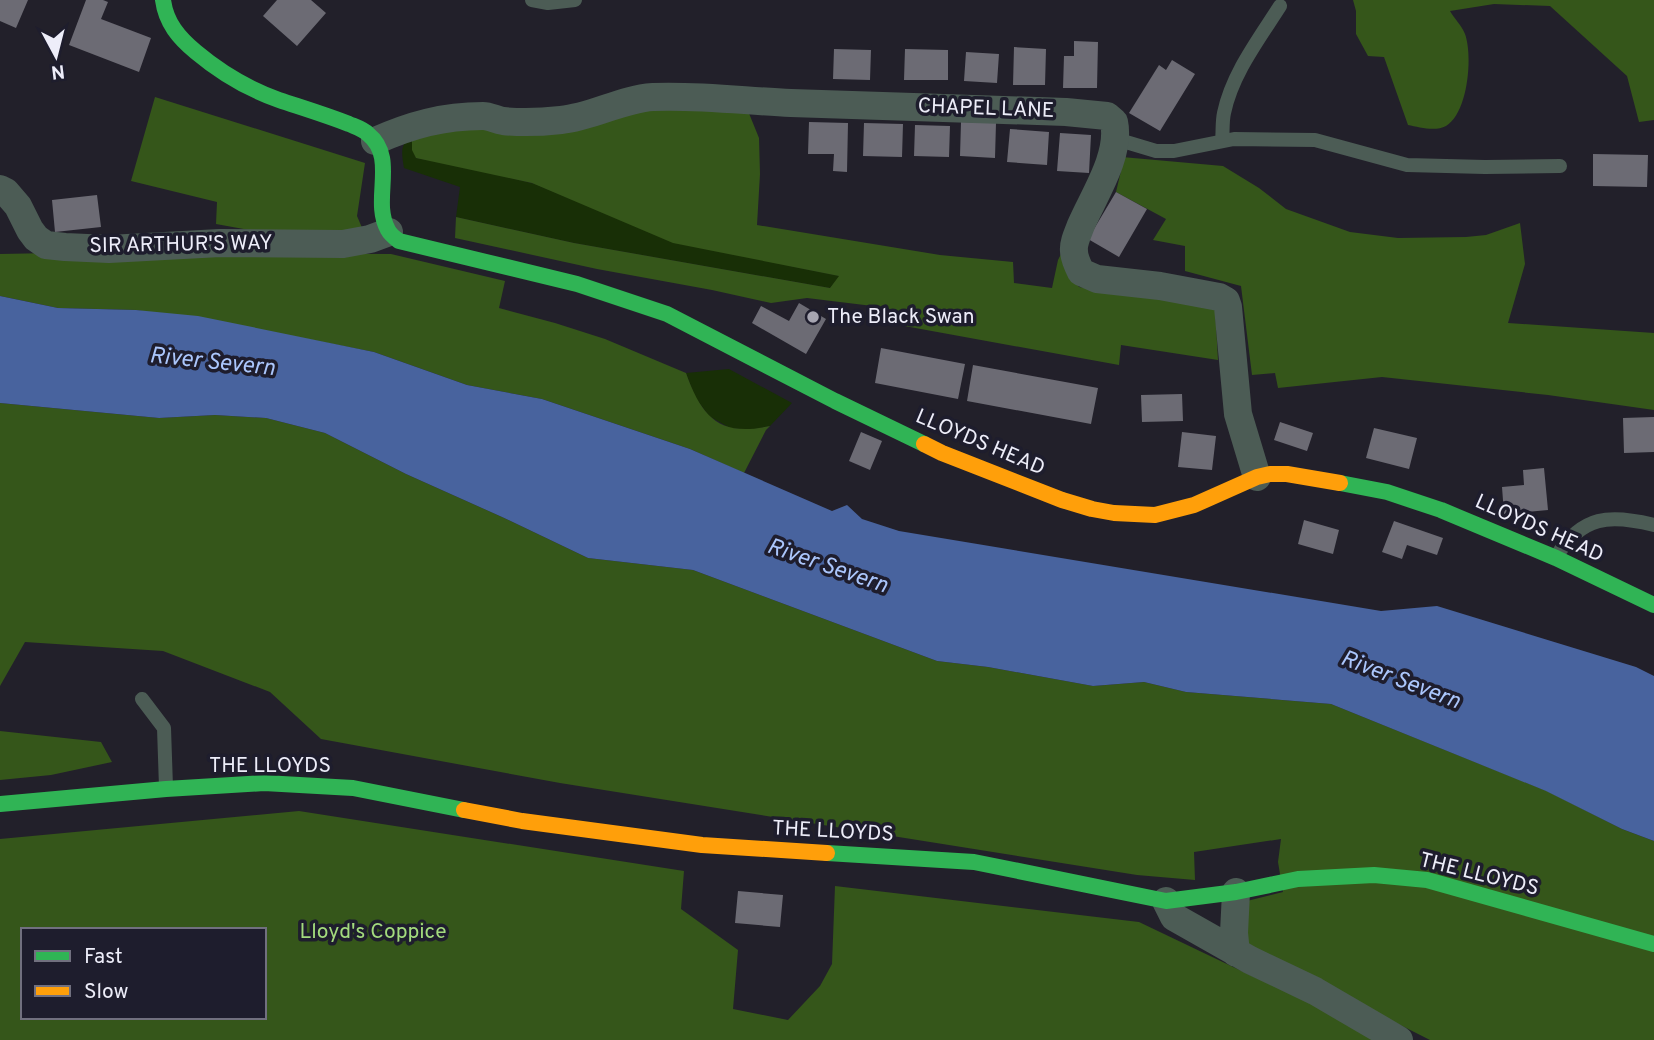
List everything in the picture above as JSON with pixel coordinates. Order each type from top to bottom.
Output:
[{"type":"street","points":[[163,0],[164,13],[181,40],[228,78],[258,92],[330,116],[371,135],[381,154],[382,207],[389,232]]},
{"type":"street","name":"CHAPEL LANE","points":[[375,141],[412,125],[433,121],[487,116],[502,121],[560,121],[575,119],[635,99],[697,97],[787,103],[1094,114],[1107,116],[1114,122],[1116,139]]},
{"type":"street","points":[[1116,139],[1106,172],[1076,237],[1074,252],[1081,272],[1097,278],[1172,289],[1226,301],[1238,414],[1257,477]]},
{"type":"street","name":"SIR ARTHUR'S WAY","points":[[0,189],[18,206],[36,238],[46,245],[109,249],[220,243],[343,244],[389,232]]},
{"type":"street","name":"LLOYDS HEAD","points":[[389,232],[399,241],[578,284],[667,314],[942,453],[1092,509],[1155,515],[1194,505],[1257,477],[1287,474],[1387,492],[1441,510],[1556,558],[1654,605]]},
{"type":"street","name":"THE LLOYDS","points":[[0,804],[264,783],[353,788],[522,821],[702,845],[974,862],[1166,901],[1236,892],[1298,879],[1374,875],[1427,880],[1654,944]]},
{"type":"street","points":[[1236,892],[1234,933],[1237,953]]},
{"type":"street","points":[[1166,901],[1174,917],[1237,953],[1315,991],[1399,1040]]},
{"type":"lane","points":[[532,0],[548,3],[575,0]]},
{"type":"lane","points":[[1222,141],[1223,115],[1230,93],[1240,71],[1280,6]]},
{"type":"lane","points":[[1116,139],[1156,151],[1174,151],[1234,139],[1315,140],[1407,165],[1560,166]]},
{"type":"lane","points":[[1556,558],[1566,541],[1588,524],[1612,518],[1654,525]]},
{"type":"lane","points":[[142,699],[164,728],[166,789]]},
{"type":"green space","points":[[1353,0],[1654,0],[1654,120],[1639,122],[1627,76],[1550,6],[1494,4],[1450,11],[1465,34],[1469,56],[1464,97],[1453,119],[1446,126],[1437,129],[1408,125],[1384,57],[1368,56],[1356,34]]},
{"type":"green space","points":[[155,97],[365,163],[357,216],[363,230],[282,236],[216,224],[217,202],[131,181]]},
{"type":"green space","points":[[746,106],[759,138],[757,225],[940,255],[1013,262],[1014,283],[1052,288],[1058,260],[1067,242],[1073,278],[1079,287],[1215,308],[1218,360],[1121,345],[1119,365],[888,323],[889,308],[807,298],[771,303],[455,238],[456,217],[574,243],[830,288],[839,276],[673,243],[532,183],[416,158],[412,150],[412,136],[643,108]]},
{"type":"green space","points":[[412,136],[416,158],[535,184],[590,207],[790,266],[840,276],[830,288],[574,243],[456,217],[460,187],[404,168],[403,146]]},
{"type":"green space","points":[[1122,157],[1223,166],[1259,188],[1286,209],[1350,232],[1398,238],[1466,237],[1486,235],[1520,223],[1525,264],[1508,323],[1654,333],[1654,410],[1548,395],[1382,377],[1278,388],[1275,373],[1252,375],[1241,286],[1185,271],[1185,246],[1153,240],[1166,219],[1116,192]]},
{"type":"green space","points":[[0,254],[391,254],[505,281],[499,308],[605,339],[686,373],[706,412],[726,426],[753,429],[770,426],[744,473],[690,449],[542,399],[467,385],[374,352],[136,310],[58,308],[0,296]]},
{"type":"green space","points":[[729,369],[792,403],[770,426],[750,430],[730,428],[709,416],[695,397],[686,373]]},
{"type":"green space","points":[[0,403],[159,418],[215,415],[266,418],[325,433],[406,474],[588,558],[693,570],[937,661],[988,667],[1093,686],[1144,682],[1186,692],[1331,704],[1547,791],[1622,829],[1654,841],[1654,1040],[1430,1040],[1248,948],[1240,928],[1247,901],[1283,892],[1278,862],[1281,839],[1194,852],[1195,880],[1137,875],[560,783],[321,739],[270,692],[163,651],[25,642],[0,686]]},
{"type":"green space","points":[[0,731],[101,742],[112,762],[51,775],[0,780]]},
{"type":"green space","name":"Lloyd's Coppice","points":[[299,811],[684,871],[681,909],[738,950],[733,1009],[788,1020],[820,986],[832,964],[835,886],[1139,922],[1316,1003],[1380,1040],[0,1040],[0,839]]},
{"type":"water","name":"River Severn","points":[[0,296],[58,308],[136,310],[198,316],[374,352],[467,385],[542,399],[690,449],[832,511],[847,505],[862,519],[899,531],[1381,611],[1437,606],[1636,667],[1654,676],[1654,841],[1622,829],[1546,791],[1331,704],[1186,692],[1144,682],[1093,686],[988,667],[937,661],[693,570],[588,558],[406,474],[325,433],[266,418],[215,415],[159,418],[0,403]]},
{"type":"building","points":[[0,0],[28,0],[16,28],[0,21]]},
{"type":"building","points":[[86,0],[108,2],[101,19],[151,38],[139,72],[69,45]]},
{"type":"building","points":[[277,0],[311,0],[326,13],[297,46],[263,16]]},
{"type":"building","points":[[1074,41],[1098,42],[1097,88],[1063,88],[1064,56],[1074,56]]},
{"type":"building","points":[[1014,47],[1046,49],[1045,85],[1013,85]]},
{"type":"building","points":[[834,49],[871,50],[870,80],[833,79]]},
{"type":"building","points":[[905,49],[948,50],[948,80],[904,80]]},
{"type":"building","points":[[966,52],[999,54],[997,83],[964,81]]},
{"type":"building","points":[[1172,60],[1195,74],[1160,131],[1129,113],[1159,65],[1166,70]]},
{"type":"building","points":[[809,122],[848,123],[847,172],[833,171],[834,154],[808,154]]},
{"type":"building","points":[[961,122],[996,123],[995,158],[960,156]]},
{"type":"building","points":[[864,123],[903,124],[902,157],[863,156]]},
{"type":"building","points":[[915,125],[950,126],[949,157],[914,156]]},
{"type":"building","points":[[1010,129],[1049,132],[1047,165],[1007,162]]},
{"type":"building","points":[[1060,133],[1091,135],[1089,173],[1057,171]]},
{"type":"building","points":[[1593,154],[1648,155],[1647,187],[1593,186]]},
{"type":"building","points":[[1116,192],[1147,209],[1119,257],[1088,239]]},
{"type":"building","points":[[97,195],[101,227],[55,232],[52,200]]},
{"type":"building","points":[[799,303],[826,319],[806,354],[752,323],[761,306],[789,321]]},
{"type":"building","points":[[881,348],[965,364],[958,399],[875,383]]},
{"type":"building","points":[[973,365],[1098,388],[1091,424],[967,401]]},
{"type":"building","points":[[1182,394],[1183,421],[1142,422],[1141,395]]},
{"type":"building","points":[[1654,417],[1654,452],[1624,453],[1623,418]]},
{"type":"building","points":[[1280,422],[1313,433],[1307,451],[1274,440]]},
{"type":"building","points":[[1374,428],[1417,438],[1409,469],[1366,458]]},
{"type":"building","points":[[861,432],[882,441],[870,470],[849,461]]},
{"type":"building","points":[[1182,432],[1216,436],[1212,470],[1178,467]]},
{"type":"building","points":[[1544,468],[1548,510],[1504,514],[1502,487],[1524,485],[1523,470]]},
{"type":"building","points":[[1304,520],[1339,530],[1333,554],[1298,544]]},
{"type":"building","points":[[1394,521],[1443,538],[1437,555],[1407,545],[1402,559],[1382,552]]},
{"type":"building","points":[[738,891],[783,895],[780,927],[735,923]]},
{"type":"traffic: fast","points":[[163,0],[170,23],[179,35],[225,74],[268,96],[349,124],[368,134],[377,144],[381,155],[383,218],[389,231],[399,241],[577,284],[667,314],[924,444]]},
{"type":"traffic: fast","points":[[1340,483],[1387,492],[1441,510],[1556,558],[1654,605]]},
{"type":"traffic: fast","points":[[0,804],[264,783],[353,788],[464,810]]},
{"type":"traffic: fast","points":[[827,853],[974,862],[1166,901],[1236,892],[1298,879],[1374,875],[1427,880],[1654,944]]},
{"type":"traffic: slow","points":[[924,444],[1062,500],[1114,513],[1155,515],[1194,505],[1257,477],[1270,474],[1287,474],[1340,483]]},
{"type":"traffic: slow","points":[[464,810],[522,821],[702,845],[827,853]]},
{"type":"place","name":"The Black Swan","points":[[813,317]]}]
